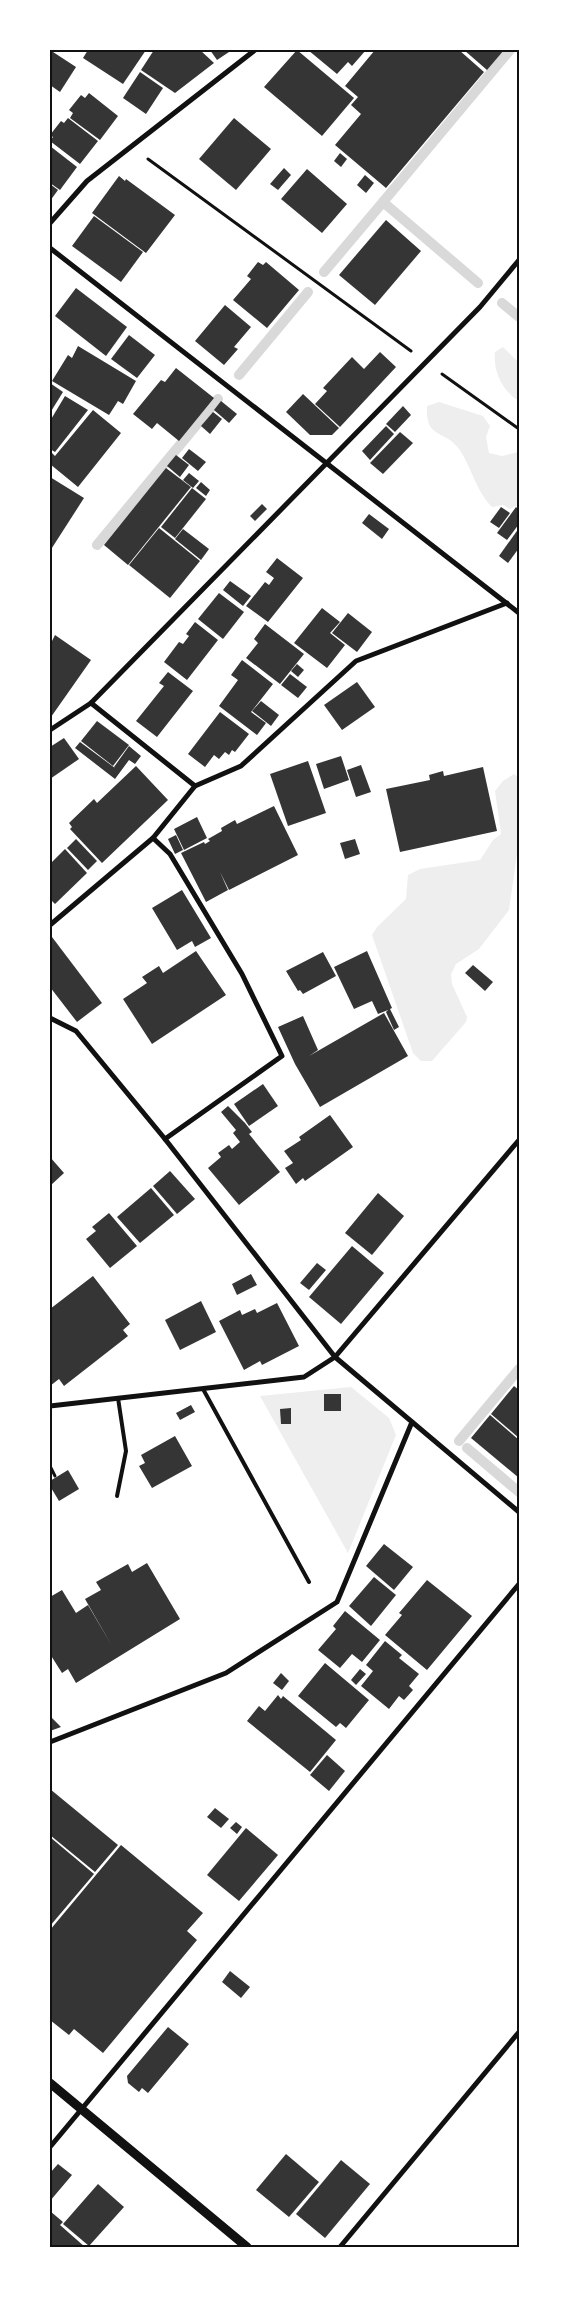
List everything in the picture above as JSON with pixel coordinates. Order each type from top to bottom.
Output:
[{"type":"street","points":[[50,223],[87,181],[255,50]]},
{"type":"street","points":[[50,248],[519,613]]},
{"type":"street","points":[[50,730],[91,703],[480,307],[519,260]]},
{"type":"street","points":[[50,925],[154,838],[195,786],[241,766],[356,661],[507,603]]},
{"type":"street","points":[[91,703],[195,786]]},
{"type":"street","points":[[154,838],[170,854],[242,974],[282,1056],[164,1138]]},
{"type":"street","points":[[50,1018],[76,1030],[164,1138],[335,1357],[519,1512]]},
{"type":"street","points":[[50,1406],[304,1377],[335,1357],[519,1140]]},
{"type":"street","points":[[50,1742],[226,1673],[337,1602],[412,1422]]},
{"type":"street","points":[[50,2147],[519,1584]]},
{"type":"street","points":[[340,2247],[519,2032]]},
{"type":"street","points":[[50,2083],[247,2247]]},
{"type":"lane","points":[[203,1388],[309,1582]]},
{"type":"lane","points":[[117,1496],[126,1451],[118,1398]]},
{"type":"path","points":[[131,146],[519,429]]},
{"type":"path","points":[[50,1466],[56,1476]]},
{"type":"shaded area","points":[[503,347],[519,363],[519,401],[503,386],[497,373],[495,352]]},
{"type":"shaded area","points":[[439,402],[483,416],[490,426],[486,437],[489,453],[502,456],[519,452],[519,508],[516,506],[510,509],[503,505],[492,507],[487,501],[459,449],[454,443],[437,433],[429,424],[427,406]]},
{"type":"shaded area","points":[[514,774],[519,778],[519,840],[509,910],[479,949],[456,964],[451,974],[452,984],[467,1017],[466,1022],[432,1061],[421,1061],[413,1053],[372,935],[377,927],[406,899],[408,875],[420,869],[480,860],[493,840],[501,834],[495,791],[503,781]]},
{"type":"shaded area","points":[[351,1387],[389,1418],[396,1435],[348,1553],[260,1396]]},
{"type":"building","points":[[50,50],[76,67],[60,92],[50,85]]},
{"type":"building","points":[[88,50],[146,50],[123,84],[83,58]]},
{"type":"building","points":[[154,50],[200,50],[214,63],[175,93],[141,70]]},
{"type":"building","points":[[210,50],[232,50],[217,60]]},
{"type":"building","points":[[297,50],[354,98],[322,136],[264,87]]},
{"type":"building","points":[[308,50],[366,50],[352,66],[348,62],[337,74]]},
{"type":"building","points":[[375,50],[459,50],[484,72],[386,188],[335,145],[361,114],[351,105],[358,97],[345,86]]},
{"type":"building","points":[[464,50],[504,50],[487,70]]},
{"type":"building","points":[[140,72],[163,88],[146,114],[123,98]]},
{"type":"building","points":[[89,93],[118,116],[100,140],[70,118],[73,113],[69,110],[81,95],[85,98]]},
{"type":"building","points":[[68,118],[98,141],[80,164],[50,141],[53,137],[50,135],[61,121],[64,123]]},
{"type":"building","points":[[234,118],[271,149],[236,190],[199,159]]},
{"type":"building","points":[[50,146],[77,167],[60,190],[50,183]]},
{"type":"building","points":[[340,153],[347,159],[341,167],[334,161]]},
{"type":"building","points":[[284,168],[291,175],[278,190],[270,184]]},
{"type":"building","points":[[307,169],[347,204],[322,233],[281,199]]},
{"type":"building","points":[[365,175],[374,183],[366,193],[357,185]]},
{"type":"building","points":[[119,176],[125,181],[126,179],[175,215],[146,253],[92,213]]},
{"type":"building","points":[[50,184],[58,190],[50,201]]},
{"type":"building","points":[[94,216],[143,252],[121,282],[72,246]]},
{"type":"building","points":[[386,220],[421,251],[375,305],[339,275]]},
{"type":"building","points":[[258,262],[263,265],[266,262],[299,290],[267,328],[233,300],[251,279],[247,276]]},
{"type":"building","points":[[76,288],[127,327],[106,356],[55,316]]},
{"type":"building","points":[[225,305],[251,327],[234,347],[238,349],[224,365],[195,341]]},
{"type":"building","points":[[129,335],[155,355],[137,378],[111,359]]},
{"type":"building","points":[[78,346],[136,381],[123,404],[118,401],[109,415],[52,381],[68,355],[72,358]]},
{"type":"building","points":[[380,352],[396,367],[340,427],[315,404],[327,391],[323,388],[352,357],[364,369]]},
{"type":"building","points":[[176,368],[214,398],[179,441],[157,423],[152,429],[133,414],[161,380],[165,382]]},
{"type":"building","points":[[50,383],[63,392],[50,413]]},
{"type":"building","points":[[303,394],[339,428],[332,435],[310,435],[286,412]]},
{"type":"building","points":[[65,396],[88,410],[55,452],[50,449],[50,421]]},
{"type":"building","points":[[221,401],[237,414],[229,423],[214,410]]},
{"type":"building","points":[[403,406],[411,415],[395,432],[386,424]]},
{"type":"building","points":[[93,410],[121,433],[78,487],[50,464],[50,455],[52,453],[55,456]]},
{"type":"building","points":[[213,412],[222,419],[210,434],[201,426]]},
{"type":"building","points":[[386,426],[394,434],[370,460],[362,451]]},
{"type":"building","points":[[400,432],[413,443],[383,474],[370,463]]},
{"type":"building","points":[[189,449],[206,462],[198,471],[182,458]]},
{"type":"building","points":[[176,455],[189,465],[180,477],[167,466]]},
{"type":"building","points":[[166,468],[191,487],[128,565],[104,545]]},
{"type":"building","points":[[189,473],[199,481],[193,488],[183,480]]},
{"type":"building","points":[[50,477],[84,498],[50,551]]},
{"type":"building","points":[[201,482],[210,490],[206,496],[196,488]]},
{"type":"building","points":[[192,488],[206,499],[175,538],[161,527]]},
{"type":"building","points":[[262,504],[267,509],[255,521],[250,516]]},
{"type":"building","points":[[501,507],[510,513],[499,528],[490,522]]},
{"type":"building","points":[[516,507],[519,510],[519,524],[507,540],[497,533]]},
{"type":"building","points":[[369,514],[389,529],[382,539],[362,523]]},
{"type":"building","points":[[159,528],[200,561],[170,598],[129,565]]},
{"type":"building","points":[[519,528],[519,548],[508,563],[499,556]]},
{"type":"building","points":[[183,529],[209,549],[201,560],[175,539]]},
{"type":"building","points":[[277,558],[303,578],[268,622],[246,606],[265,582],[269,585],[274,578],[266,572]]},
{"type":"building","points":[[230,581],[251,596],[243,606],[223,590]]},
{"type":"building","points":[[219,593],[244,612],[223,639],[198,619]]},
{"type":"building","points":[[322,608],[340,622],[330,633],[345,645],[327,668],[294,643]]},
{"type":"building","points":[[348,613],[372,632],[357,652],[332,633]]},
{"type":"building","points":[[195,622],[218,640],[187,680],[164,662],[179,642],[183,644],[189,636],[186,634]]},
{"type":"building","points":[[265,624],[304,654],[280,684],[246,658],[258,643],[254,639]]},
{"type":"building","points":[[55,635],[91,660],[51,717],[50,640],[52,641]]},
{"type":"building","points":[[242,660],[273,684],[251,712],[266,723],[257,735],[219,706],[238,680],[231,675]]},
{"type":"building","points":[[297,664],[304,670],[298,677],[291,671]]},
{"type":"building","points":[[168,672],[193,691],[157,737],[136,721],[164,686],[159,683]]},
{"type":"building","points":[[290,674],[307,687],[298,698],[281,685]]},
{"type":"building","points":[[357,682],[375,707],[342,730],[324,705]]},
{"type":"building","points":[[261,701],[279,715],[271,726],[252,711]]},
{"type":"building","points":[[220,712],[249,734],[235,752],[232,750],[229,755],[225,752],[219,759],[214,755],[205,767],[188,754]]},
{"type":"building","points":[[97,721],[129,745],[113,766],[81,741]]},
{"type":"building","points":[[64,738],[79,759],[50,779],[50,747]]},
{"type":"building","points":[[80,742],[115,768],[129,746],[141,756],[135,764],[129,760],[115,779],[75,748]]},
{"type":"building","points":[[341,756],[349,780],[324,789],[316,764]]},
{"type":"building","points":[[308,761],[326,813],[288,826],[270,774]]},
{"type":"building","points":[[361,765],[371,792],[356,797],[347,770]]},
{"type":"building","points":[[136,766],[168,800],[102,863],[70,829],[72,827],[69,823],[94,799],[97,803]]},
{"type":"building","points":[[483,767],[497,831],[400,852],[386,789],[430,780],[429,775],[443,771],[444,776]]},
{"type":"building","points":[[274,806],[298,855],[229,890],[220,872],[228,890],[206,902],[181,853],[210,841],[208,839],[222,831],[221,828],[235,820],[237,824]]},
{"type":"building","points":[[197,817],[207,838],[184,850],[174,829]]},
{"type":"building","points":[[176,835],[183,850],[175,854],[168,839]]},
{"type":"building","points":[[76,839],[97,861],[88,870],[67,848]]},
{"type":"building","points":[[355,839],[360,854],[345,859],[340,843]]},
{"type":"building","points":[[65,849],[87,873],[55,904],[50,899],[50,864]]},
{"type":"building","points":[[182,890],[211,938],[195,947],[192,941],[177,950],[152,908]]},
{"type":"building","points":[[52,937],[102,1003],[77,1022],[50,987],[50,938]]},
{"type":"building","points":[[196,951],[226,995],[152,1044],[123,999],[147,983],[142,977],[159,966],[163,973]]},
{"type":"building","points":[[367,951],[399,1027],[394,1030],[386,1012],[388,1010],[378,1014],[372,1001],[354,1009],[334,967]]},
{"type":"building","points":[[323,952],[336,976],[303,994],[300,990],[298,991],[286,971]]},
{"type":"building","points":[[473,965],[493,982],[485,991],[465,973]]},
{"type":"building","points":[[384,1013],[408,1056],[320,1107],[295,1064],[278,1027],[303,1016],[318,1050],[309,1056]]},
{"type":"building","points":[[263,1084],[278,1106],[249,1126],[234,1104]]},
{"type":"building","points":[[228,1106],[245,1123],[252,1132],[249,1134],[280,1172],[239,1205],[208,1168],[221,1157],[218,1153],[229,1145],[232,1149],[240,1142],[233,1133],[236,1130],[221,1112]]},
{"type":"building","points":[[330,1115],[353,1147],[305,1181],[303,1178],[296,1184],[285,1168],[293,1163],[284,1151],[301,1140],[299,1137]]},
{"type":"building","points":[[50,1157],[64,1173],[50,1186]]},
{"type":"building","points":[[170,1171],[195,1199],[177,1214],[153,1186]]},
{"type":"building","points":[[151,1188],[174,1215],[140,1243],[117,1217]]},
{"type":"building","points":[[378,1193],[404,1216],[372,1255],[345,1233]]},
{"type":"building","points":[[109,1213],[137,1246],[110,1268],[86,1239],[96,1231],[92,1227]]},
{"type":"building","points":[[352,1246],[384,1273],[341,1324],[309,1297]]},
{"type":"building","points":[[317,1263],[326,1270],[309,1290],[300,1283]]},
{"type":"building","points":[[251,1274],[257,1285],[237,1295],[232,1284]]},
{"type":"building","points":[[93,1276],[130,1324],[123,1330],[128,1336],[64,1386],[59,1379],[50,1386],[50,1309]]},
{"type":"building","points":[[201,1301],[216,1332],[180,1350],[165,1320]]},
{"type":"building","points":[[277,1303],[299,1346],[262,1365],[260,1361],[244,1370],[219,1321],[240,1310],[242,1315],[255,1309],[257,1313]]},
{"type":"building","points":[[514,1386],[519,1390],[519,1438],[491,1414]]},
{"type":"building","points":[[324,1394],[341,1394],[341,1411],[324,1411]]},
{"type":"building","points":[[191,1405],[195,1412],[180,1420],[176,1413]]},
{"type":"building","points":[[291,1408],[291,1424],[281,1424],[280,1409]]},
{"type":"building","points":[[490,1415],[519,1440],[519,1478],[471,1438]]},
{"type":"building","points":[[175,1436],[192,1466],[152,1488],[139,1466],[145,1463],[141,1455]]},
{"type":"building","points":[[68,1470],[79,1489],[59,1501],[50,1486],[50,1481]]},
{"type":"building","points":[[384,1544],[413,1567],[394,1590],[366,1566]]},
{"type":"building","points":[[147,1563],[180,1619],[76,1683],[68,1669],[62,1673],[50,1654],[50,1597],[62,1590],[76,1613],[88,1605],[112,1646],[85,1599],[101,1590],[96,1582],[128,1564],[132,1572]]},
{"type":"building","points":[[374,1577],[396,1595],[371,1626],[349,1606]]},
{"type":"building","points":[[427,1580],[472,1616],[427,1670],[385,1635],[402,1615],[399,1613]]},
{"type":"building","points":[[345,1611],[380,1640],[362,1662],[352,1654],[340,1668],[318,1650],[336,1629],[333,1626]]},
{"type":"building","points":[[385,1641],[402,1655],[399,1658],[419,1674],[409,1686],[413,1690],[404,1700],[399,1696],[389,1709],[361,1686],[373,1671],[366,1665]]},
{"type":"building","points":[[325,1663],[369,1700],[346,1728],[340,1723],[336,1727],[298,1696]]},
{"type":"building","points":[[360,1669],[366,1674],[356,1685],[351,1680]]},
{"type":"building","points":[[281,1673],[289,1681],[282,1690],[273,1683]]},
{"type":"building","points":[[278,1695],[281,1699],[283,1696],[336,1740],[310,1772],[247,1721],[259,1706],[265,1711]]},
{"type":"building","points":[[50,1716],[61,1727],[50,1731]]},
{"type":"building","points":[[327,1755],[345,1771],[329,1791],[310,1775]]},
{"type":"building","points":[[50,1789],[118,1845],[95,1872],[50,1835]]},
{"type":"building","points":[[215,1808],[229,1819],[221,1828],[207,1817]]},
{"type":"building","points":[[236,1822],[242,1827],[237,1834],[230,1828]]},
{"type":"building","points":[[246,1828],[278,1855],[239,1901],[207,1875]]},
{"type":"building","points":[[50,1837],[94,1874],[50,1926]]},
{"type":"building","points":[[121,1845],[203,1913],[187,1931],[197,1940],[103,2053],[74,2029],[69,2035],[50,2020],[50,1930]]},
{"type":"building","points":[[230,1971],[250,1987],[241,1998],[222,1982]]},
{"type":"building","points":[[168,2027],[189,2044],[148,2093],[142,2088],[139,2092],[128,2083],[127,2076]]},
{"type":"building","points":[[286,2154],[319,2182],[289,2217],[256,2190]]},
{"type":"building","points":[[341,2160],[370,2184],[325,2238],[296,2214]]},
{"type":"building","points":[[58,2164],[72,2175],[50,2201],[50,2173]]},
{"type":"building","points":[[98,2184],[124,2207],[89,2246],[63,2224]]},
{"type":"building","points":[[50,2211],[63,2222],[60,2225],[85,2247],[50,2247]]},
{"type":"waterway","points":[[478,283],[383,202],[510,50]]},
{"type":"waterway","points":[[324,272],[383,202]]},
{"type":"waterway","points":[[239,375],[308,292]]},
{"type":"waterway","points":[[502,303],[519,317]]},
{"type":"waterway","points":[[97,545],[218,399]]},
{"type":"waterway","points":[[459,1441],[519,1369]]},
{"type":"waterway","points":[[467,1448],[519,1492]]}]
